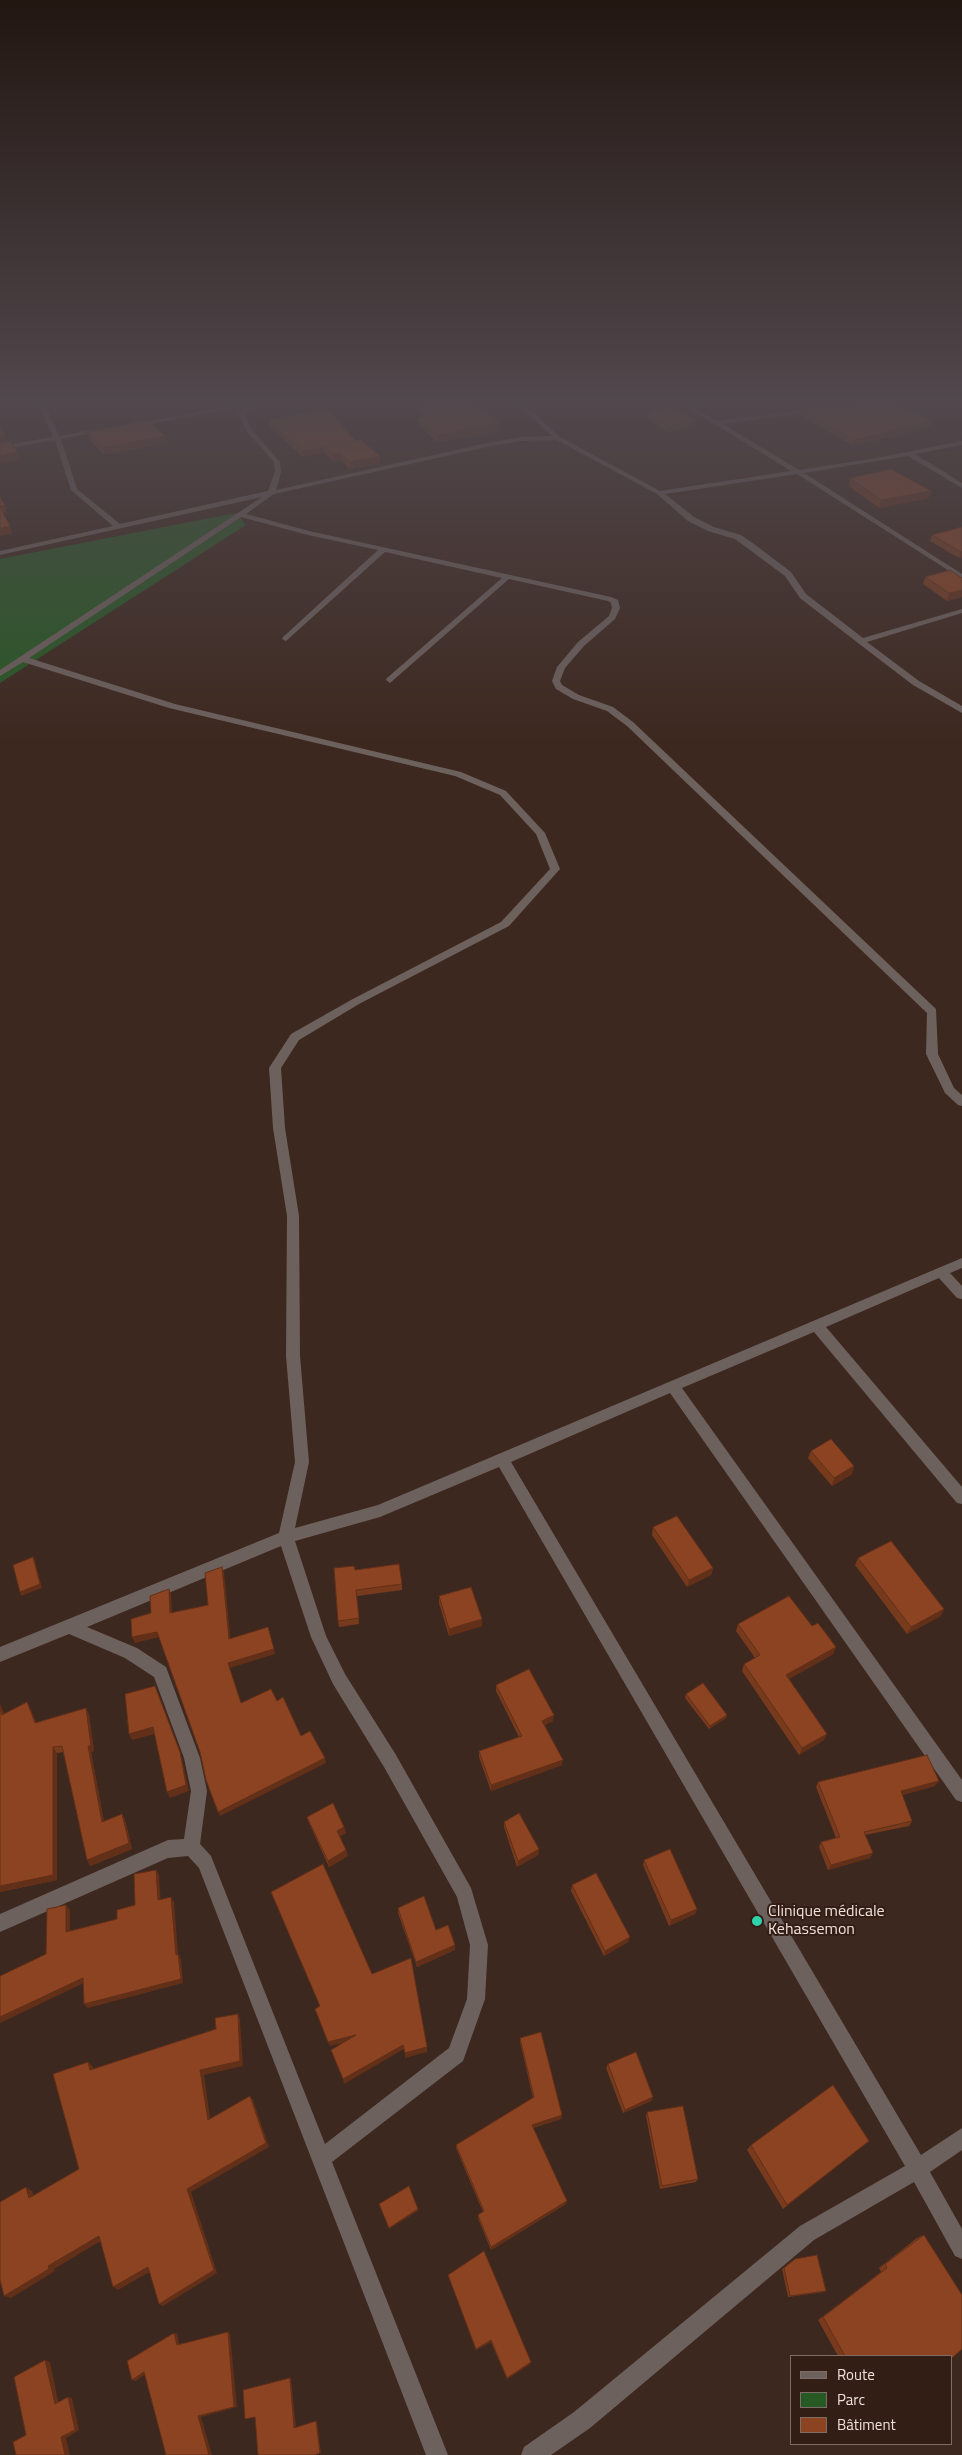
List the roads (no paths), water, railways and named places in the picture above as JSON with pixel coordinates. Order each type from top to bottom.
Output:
[{"type":"street","points":[[104,515],[118,526]]},
{"type":"street","points":[[0,552],[173,515]]},
{"type":"street","points":[[0,674],[241,515],[308,533],[507,577],[600,595],[615,602],[616,608],[612,617],[581,644],[561,667],[556,681],[559,687],[571,694],[610,709],[630,724],[932,1012],[932,1054],[949,1090],[962,1102]]},
{"type":"street","points":[[686,515],[711,529],[738,537],[751,546],[788,574],[803,596],[860,641],[916,683],[962,710]]},
{"type":"street","points":[[864,515],[962,577]]},
{"type":"street","points":[[286,639],[384,549]]},
{"type":"street","points":[[390,680],[507,577]]},
{"type":"street","points":[[860,641],[962,612]]},
{"type":"street","points":[[22,659],[172,706],[458,774],[503,793],[540,833],[555,869],[505,924],[355,1002],[295,1037],[275,1068],[279,1128],[292,1216],[293,1356],[302,1462],[286,1537],[319,1636],[339,1679],[390,1761],[465,1894],[479,1945],[476,1999],[456,2054],[321,2159]]},
{"type":"street","points":[[0,1655],[286,1537],[380,1510],[962,1263]]},
{"type":"street","points":[[942,1273],[962,1294]]},
{"type":"street","points":[[817,1326],[962,1498]]},
{"type":"street","points":[[673,1386],[962,1794]]},
{"type":"street","points":[[502,1459],[918,2169],[962,2249]]},
{"type":"street","points":[[70,1626],[131,1653],[160,1672],[192,1758],[199,1791],[191,1846],[205,1862],[437,2455]]},
{"type":"street","points":[[0,1923],[168,1849],[191,1846]]},
{"type":"street","points":[[532,2455],[582,2420],[807,2233],[918,2169],[962,2138]]},
{"type":"place","name":"Clinique médicale Kehassemon","points":[[757,1921]]}]
